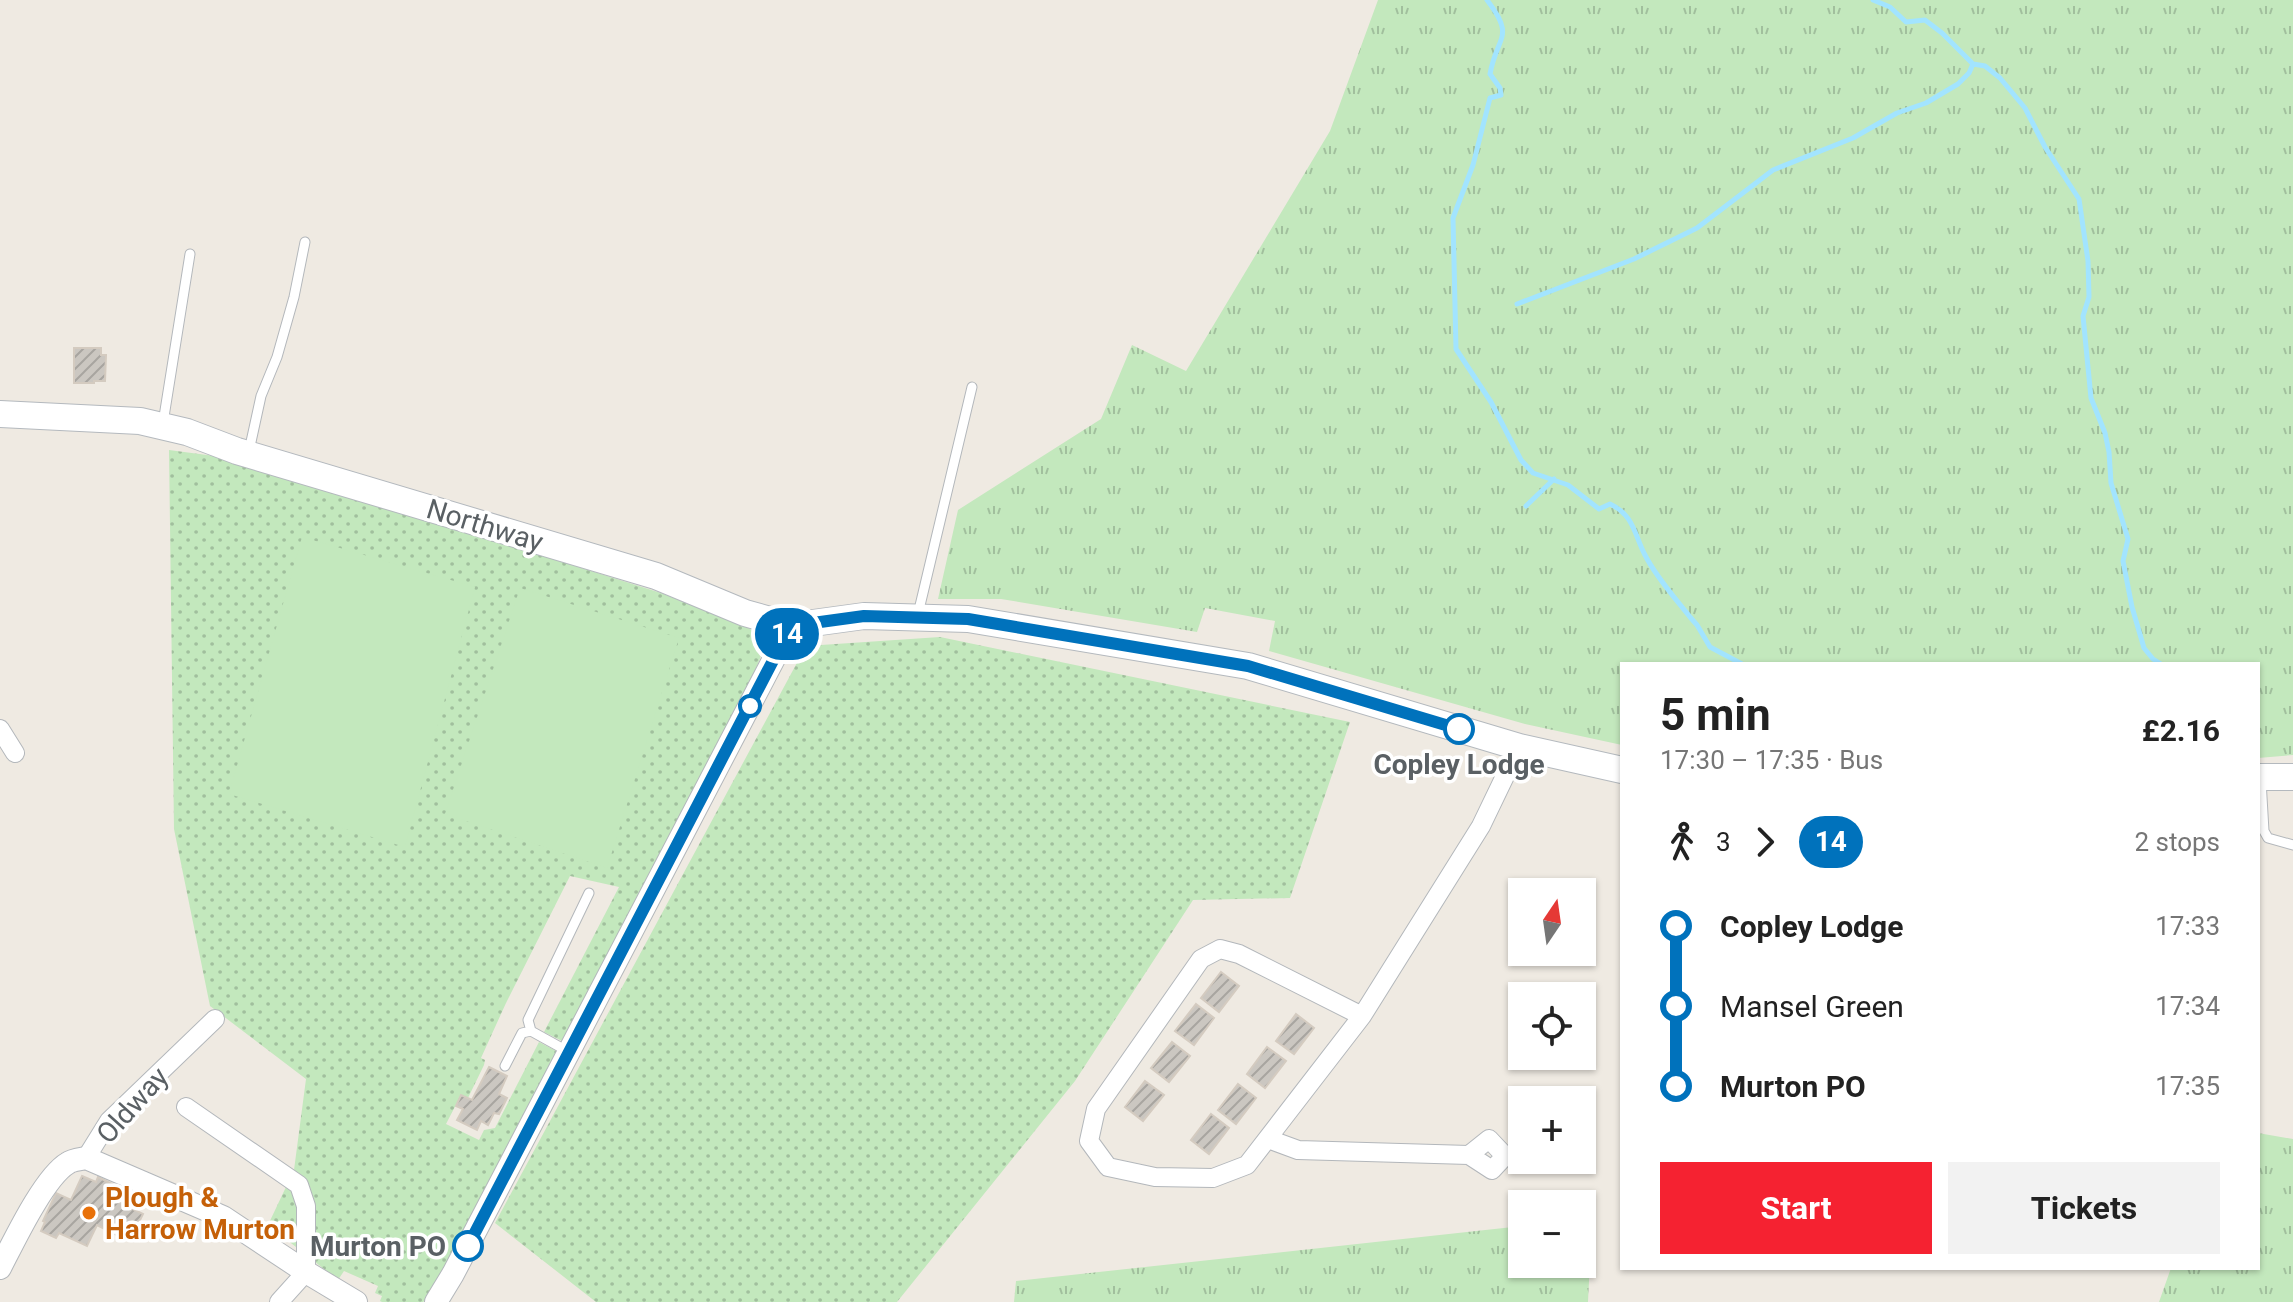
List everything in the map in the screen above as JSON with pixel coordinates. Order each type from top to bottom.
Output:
[{"type":"main road","name":"Northway","points":[[0,414],[140,421],[187,432],[248,454],[656,576],[745,613],[791,626],[864,616],[968,619],[1248,666],[1519,747],[1620,770]]},
{"type":"main road","points":[[2260,777],[2293,777]]},
{"type":"street","points":[[436,1302],[791,626]]},
{"type":"street","points":[[0,729],[15,753]]},
{"type":"street","points":[[1362,1016],[1239,954],[1220,949],[1201,959],[1096,1109],[1089,1141],[1108,1167],[1155,1177],[1213,1178],[1247,1165],[1362,1016],[1481,826],[1519,747]]},
{"type":"street","name":"Oldway","points":[[0,1268],[25,1217],[53,1178],[68,1163],[86,1158],[109,1121],[215,1019]]},
{"type":"street","points":[[186,1107],[299,1185],[306,1206],[306,1272],[279,1302]]},
{"type":"street","points":[[1268,1139],[1298,1150],[1469,1155]]},
{"type":"street","points":[[86,1158],[223,1217],[356,1302]]},
{"type":"lane","points":[[248,454],[261,396],[277,357],[294,297],[305,242]]},
{"type":"lane","points":[[162,426],[190,254]]},
{"type":"lane","points":[[918,618],[972,387]]},
{"type":"lane","points":[[2260,777],[2264,831],[2268,838],[2293,845]]},
{"type":"lane","points":[[531,1031],[528,1020],[589,893]]},
{"type":"lane","points":[[505,1066],[522,1033],[531,1031],[569,1052]]},
{"type":"green space","points":[[1378,0],[2293,0],[2293,755],[2260,758],[2260,662],[1620,662],[1620,745],[1525,724],[1269,651],[1275,621],[1205,608],[1197,632],[1001,599],[938,599],[958,510],[1101,419],[1132,345],[1186,371],[1330,131]]},
{"type":"green space","points":[[169,450],[237,459],[661,593],[745,626],[758,634],[762,644],[762,653],[752,679],[566,1043],[544,1032],[619,887],[570,876],[506,1003],[481,1058],[485,1060],[484,1065],[468,1098],[461,1095],[446,1124],[479,1140],[484,1130],[495,1128],[539,1042],[560,1053],[433,1292],[423,1302],[382,1302],[382,1296],[375,1293],[378,1286],[344,1271],[338,1280],[268,1225],[294,1170],[306,1079],[210,1006],[174,829]]},
{"type":"green space","points":[[302,537],[475,587],[405,847],[229,794]]},
{"type":"green space","points":[[520,588],[679,638],[607,868],[445,814]]},
{"type":"green space","points":[[940,637],[1350,722],[1290,898],[1193,900],[1075,1081],[897,1302],[596,1302],[495,1223],[806,646]]},
{"type":"green space","points":[[2260,1133],[2293,1139],[2293,1302],[2159,1302],[2170,1270],[2260,1270]]},
{"type":"green space","points":[[1508,1228],[1508,1278],[1589,1278],[1588,1302],[1014,1302],[1016,1281]]},
{"type":"building","points":[[74,348],[101,348],[101,355],[106,355],[105,381],[74,383]]},
{"type":"building","points":[[1221,972],[1239,986],[1219,1012],[1201,998]]},
{"type":"building","points":[[1196,1004],[1214,1018],[1194,1045],[1175,1031]]},
{"type":"building","points":[[1296,1014],[1314,1028],[1294,1054],[1276,1041]]},
{"type":"building","points":[[1172,1042],[1190,1056],[1169,1082],[1151,1068]]},
{"type":"building","points":[[1267,1047],[1286,1061],[1265,1088],[1247,1074]]},
{"type":"building","points":[[489,1067],[507,1076],[499,1094],[507,1098],[499,1114],[494,1113],[488,1125],[481,1121],[477,1130],[457,1120],[463,1109],[456,1106],[461,1095],[472,1100]]},
{"type":"building","points":[[1145,1081],[1164,1095],[1143,1121],[1125,1107]]},
{"type":"building","points":[[1238,1084],[1256,1098],[1236,1124],[1218,1110]]},
{"type":"building","points":[[1211,1114],[1229,1128],[1209,1154],[1191,1140]]},
{"type":"building","points":[[82,1176],[96,1182],[98,1177],[116,1186],[113,1191],[119,1194],[116,1201],[143,1214],[136,1228],[128,1225],[122,1238],[97,1225],[87,1246],[59,1233],[56,1238],[41,1231],[56,1193],[71,1200]]},
{"type":"waterway","points":[[1487,0],[1503,30],[1490,74],[1501,95],[1490,98],[1473,165],[1453,218],[1456,349],[1491,402],[1521,460],[1533,473],[1568,485],[1599,509],[1610,504],[1618,508],[1632,526],[1655,571],[1710,647],[1738,662]]},
{"type":"waterway","points":[[1873,0],[1890,7],[1906,22],[1925,20],[1973,64],[1985,66],[2000,78],[2025,108],[2045,147],[2079,199],[2088,261],[2089,297],[2083,316],[2091,398],[2105,433],[2111,483],[2128,539],[2123,561],[2132,607],[2144,648],[2158,662]]},
{"type":"waterway","points":[[1517,304],[1634,259],[1697,228],[1773,170],[1853,138],[1897,113],[1926,103],[1958,84],[1973,64]]},
{"type":"waterway","points":[[1526,506],[1554,479]]},
{"type":"bus line","name":"14","points":[[468,1246],[791,626],[864,616],[968,619],[1248,666],[1459,729]]},
{"type":"place","name":"Copley Lodge","points":[[1459,729]]},
{"type":"place","name":"Plough & Harrow Murton","points":[[89,1213]]},
{"type":"place","name":"Murton PO","points":[[468,1246]]}]
